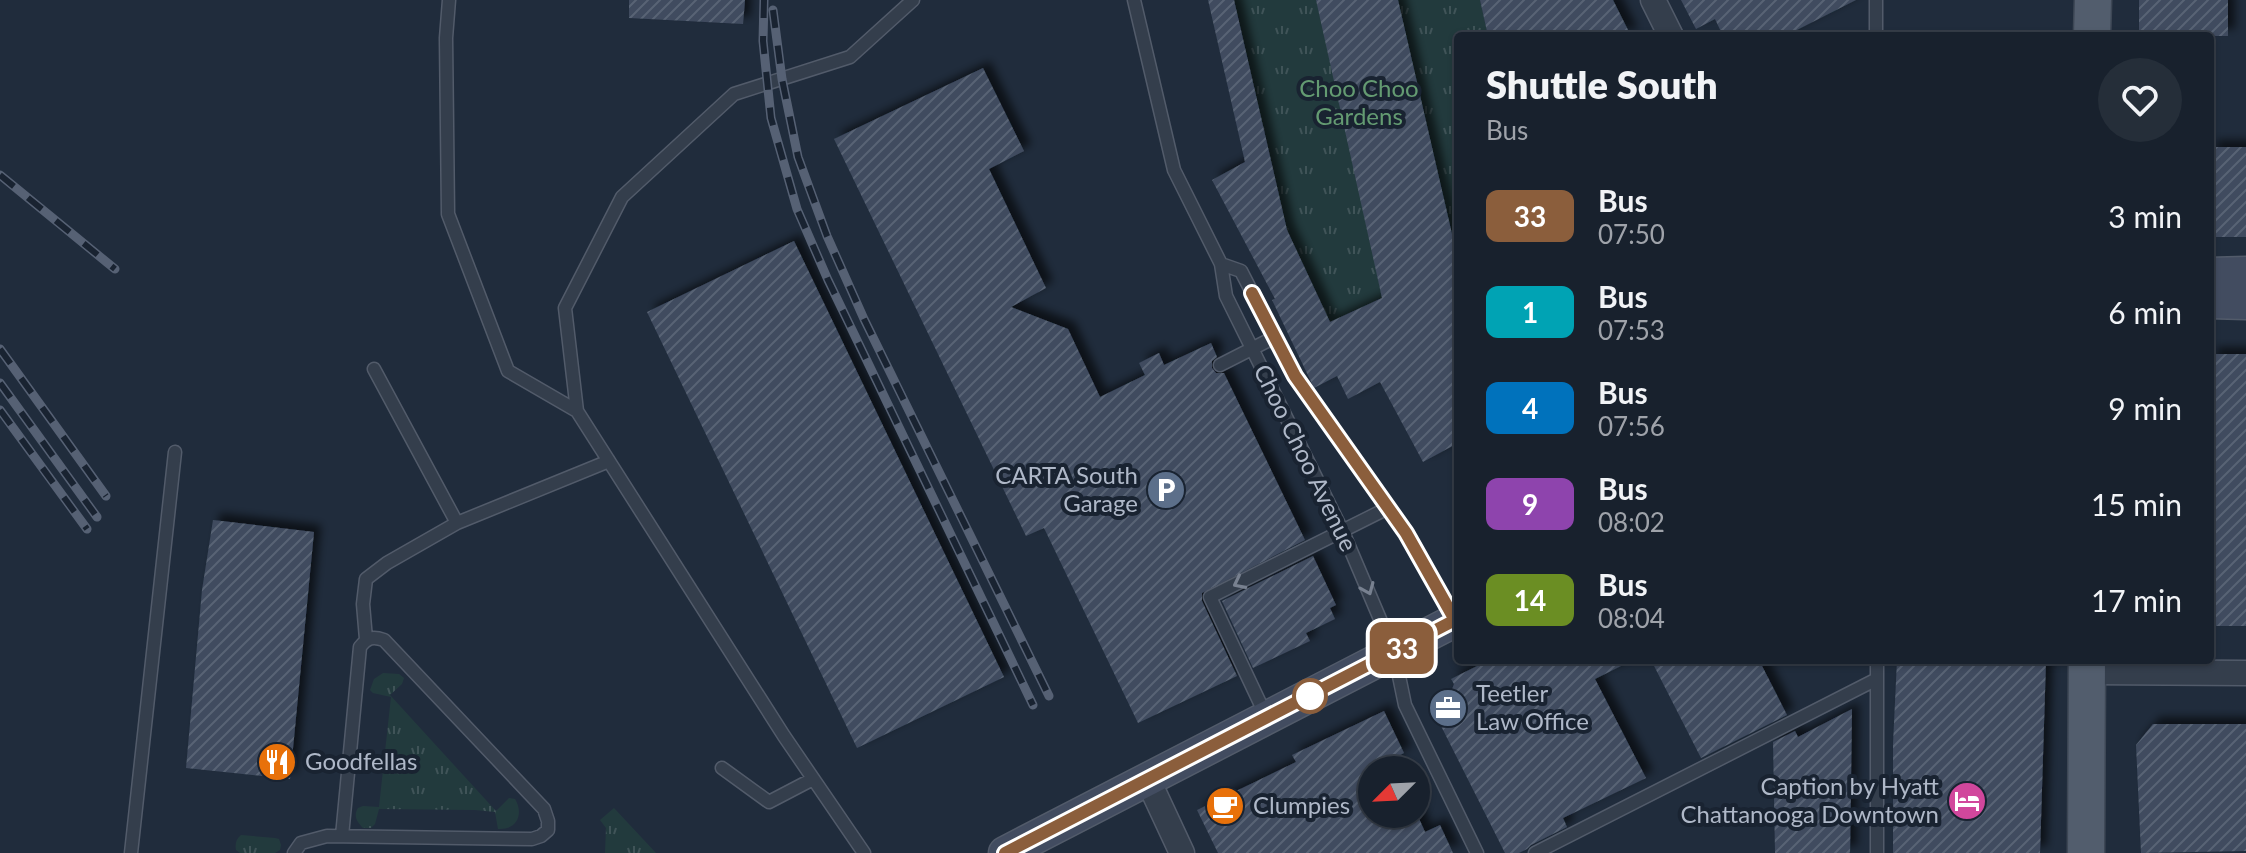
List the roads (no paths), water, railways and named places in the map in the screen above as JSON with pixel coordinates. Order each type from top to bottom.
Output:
[{"type":"main road","points":[[2092,32],[2093,0]]},
{"type":"main road","points":[[2214,274],[2246,273]]},
{"type":"main road","points":[[2214,302],[2246,303]]},
{"type":"main road","points":[[1005,853],[1454,621]]},
{"type":"main road","points":[[2086,853],[2087,666]]},
{"type":"street","points":[[1653,0],[1669,32]]},
{"type":"street","points":[[2087,666],[2246,673]]},
{"type":"street","points":[[1148,780],[1182,853]]},
{"type":"lane","points":[[449,0],[446,38],[448,214],[508,371],[577,411]]},
{"type":"lane","points":[[864,853],[784,736],[577,411],[565,308],[622,197],[734,94],[850,57],[913,0]]},
{"type":"lane","name":"Choo Choo Avenue","points":[[1134,0],[1174,170],[1221,264],[1226,296],[1343,532],[1394,652],[1405,705],[1477,853]]},
{"type":"lane","points":[[1876,0],[1876,32]]},
{"type":"lane","name":"Choo Choo Avenue","points":[[1221,264],[1241,271],[1305,392],[1406,533],[1454,614]]},
{"type":"lane","points":[[1220,365],[1275,337]]},
{"type":"lane","points":[[374,369],[457,523]]},
{"type":"lane","points":[[131,853],[175,452]]},
{"type":"lane","points":[[366,639],[363,604],[366,579],[387,563],[457,523],[609,461]]},
{"type":"lane","points":[[1267,718],[1210,597],[1388,508]]},
{"type":"lane","points":[[294,853],[301,843],[312,839],[342,836],[532,839],[548,830],[548,821],[544,809],[384,640],[374,637],[366,639],[360,647],[342,836]]},
{"type":"lane","points":[[1877,664],[1877,853]]},
{"type":"lane","points":[[1535,853],[1877,679]]},
{"type":"lane","points":[[722,768],[769,802],[813,779]]},
{"type":"railway","points":[[764,0],[763,41],[771,118],[797,209],[828,280],[1033,705]]},
{"type":"railway","points":[[773,10],[782,79],[798,157],[827,236],[864,319],[1049,696]]},
{"type":"railway","points":[[0,175],[115,269]]},
{"type":"railway","points":[[0,349],[106,496]]},
{"type":"railway","points":[[0,383],[97,517]]},
{"type":"railway","points":[[0,410],[87,529]]},
{"type":"place","name":"CARTA South Garage","points":[[1166,490]]},
{"type":"place","name":"Teetler Law Office","points":[[1448,708]]},
{"type":"place","name":"Goodfellas","points":[[277,762]]},
{"type":"place","name":"Caption by Hyatt Chattanooga Downtown","points":[[1967,801]]},
{"type":"place","name":"Clumpies","points":[[1225,806]]},
{"type":"park label","name":"Choo Choo Gardens","points":[[1359,103]]}]
